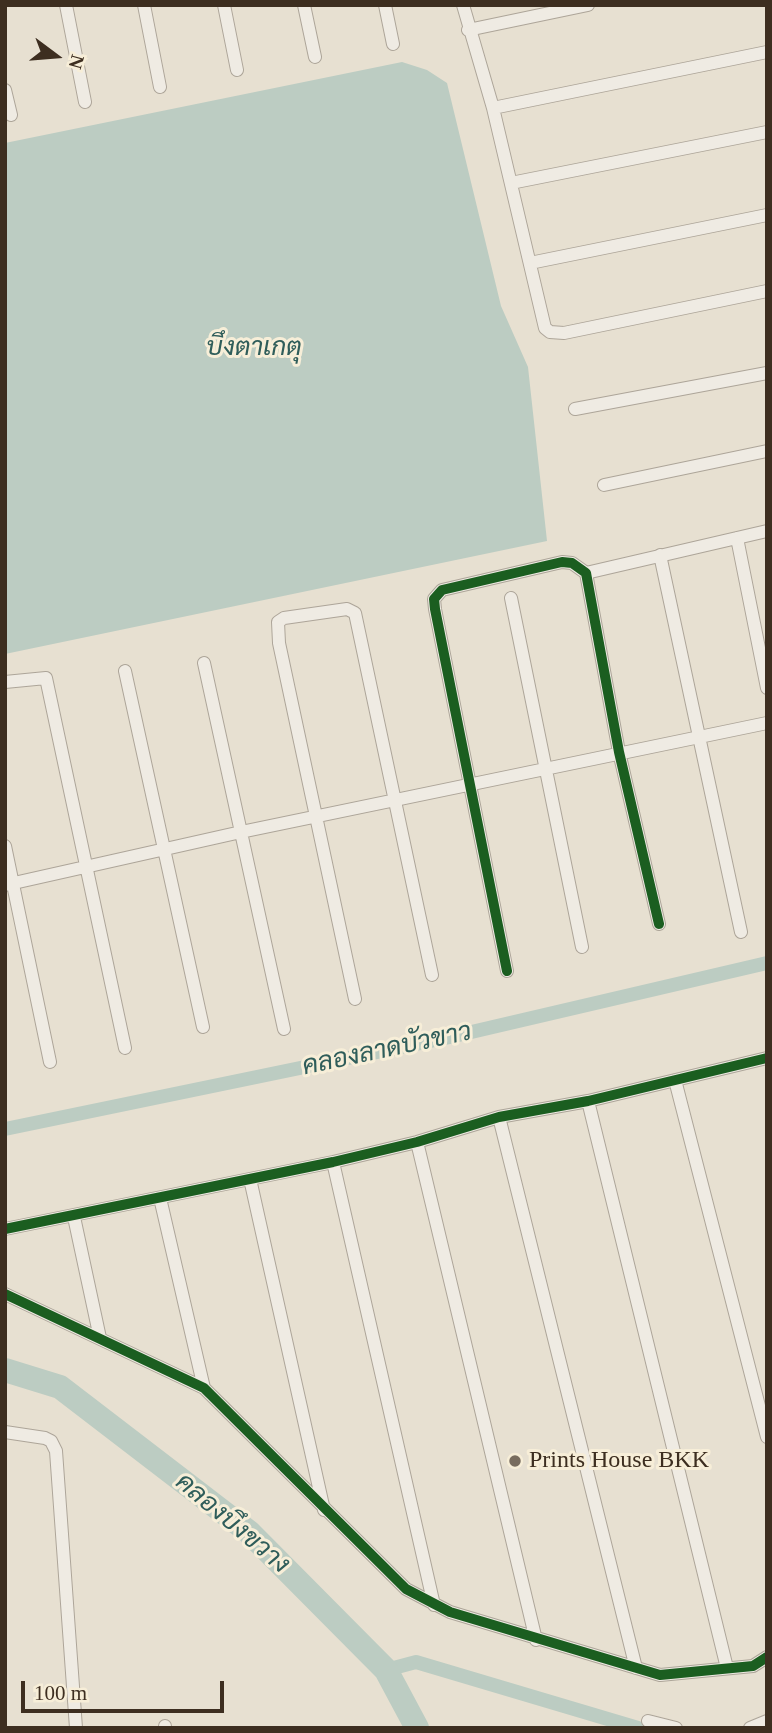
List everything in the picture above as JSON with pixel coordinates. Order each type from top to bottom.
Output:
[{"type":"street","points":[[66,5],[85,102]]},
{"type":"street","points":[[144,5],[160,87]]},
{"type":"street","points":[[224,5],[237,70]]},
{"type":"street","points":[[304,5],[315,57]]},
{"type":"street","points":[[385,5],[393,44]]},
{"type":"street","points":[[463,5],[468,30],[493,108],[540,316],[545,328],[557,334],[767,291]]},
{"type":"street","points":[[468,30],[543,10],[588,5]]},
{"type":"street","points":[[493,108],[767,52]]},
{"type":"street","points":[[5,90],[11,115]]},
{"type":"street","points":[[511,183],[767,132]]},
{"type":"street","points":[[530,263],[767,215]]},
{"type":"street","points":[[575,409],[767,373]]},
{"type":"street","points":[[604,485],[767,451]]},
{"type":"street","points":[[586,573],[767,531]]},
{"type":"street","points":[[737,538],[767,688]]},
{"type":"street","points":[[660,555],[741,932]]},
{"type":"street","points":[[507,971],[435,609],[436,594],[442,590],[562,562],[572,563],[586,573],[619,752],[659,924]]},
{"type":"street","points":[[511,598],[582,947]]},
{"type":"street","points":[[355,999],[279,643],[278,622],[284,618],[347,609],[355,613],[432,975]]},
{"type":"street","points":[[204,663],[284,1029]]},
{"type":"street","points":[[125,671],[203,1027]]},
{"type":"street","points":[[5,682],[41,676],[46,678],[125,1048]]},
{"type":"street","points":[[9,884],[241,832],[767,723]]},
{"type":"street","points":[[5,846],[9,884],[50,1062]]},
{"type":"street","points":[[5,1229],[333,1162],[417,1142],[499,1116],[588,1101],[766,1061]]},
{"type":"street","points":[[675,1080],[767,1437]]},
{"type":"street","points":[[588,1101],[727,1668]]},
{"type":"street","points":[[499,1116],[636,1668]]},
{"type":"street","points":[[417,1142],[536,1640]]},
{"type":"street","points":[[333,1162],[434,1605]]},
{"type":"street","points":[[250,1179],[324,1510]]},
{"type":"street","points":[[160,1198],[204,1388]]},
{"type":"street","points":[[74,1216],[100,1338]]},
{"type":"street","points":[[5,1294],[204,1388],[406,1589],[434,1605],[536,1640],[636,1668],[675,1675],[753,1666],[767,1657]]},
{"type":"street","points":[[5,1432],[45,1438],[51,1441],[56,1451],[76,1728]]},
{"type":"street","points":[[648,1721],[676,1728]]},
{"type":"street","points":[[750,1728],[767,1721]]},
{"type":"water","name":"บึงตาเกตุ","points":[[402,62],[427,70],[447,83],[501,306],[528,367],[547,541],[5,654],[5,143]]},
{"type":"waterway","name":"คลองลาดบัวขาว","points":[[5,1129],[450,1037],[767,963]]},
{"type":"waterway","name":"คลองบึงขวาง","points":[[5,1370],[60,1387],[249,1532],[386,1670],[417,1728]]},
{"type":"waterway","points":[[386,1670],[416,1662],[638,1728]]},
{"type":"cycle path","points":[[507,971],[435,609],[434,599],[442,590],[562,562],[572,563],[586,573],[619,752],[659,924]]},
{"type":"cycle path","points":[[5,1229],[333,1162],[417,1142],[499,1117],[588,1101],[767,1058]]},
{"type":"cycle path","points":[[5,1294],[204,1388],[406,1589],[450,1612],[660,1675],[753,1666],[767,1657]]},
{"type":"place","name":"Prints House BKK","points":[[515,1461]]}]
